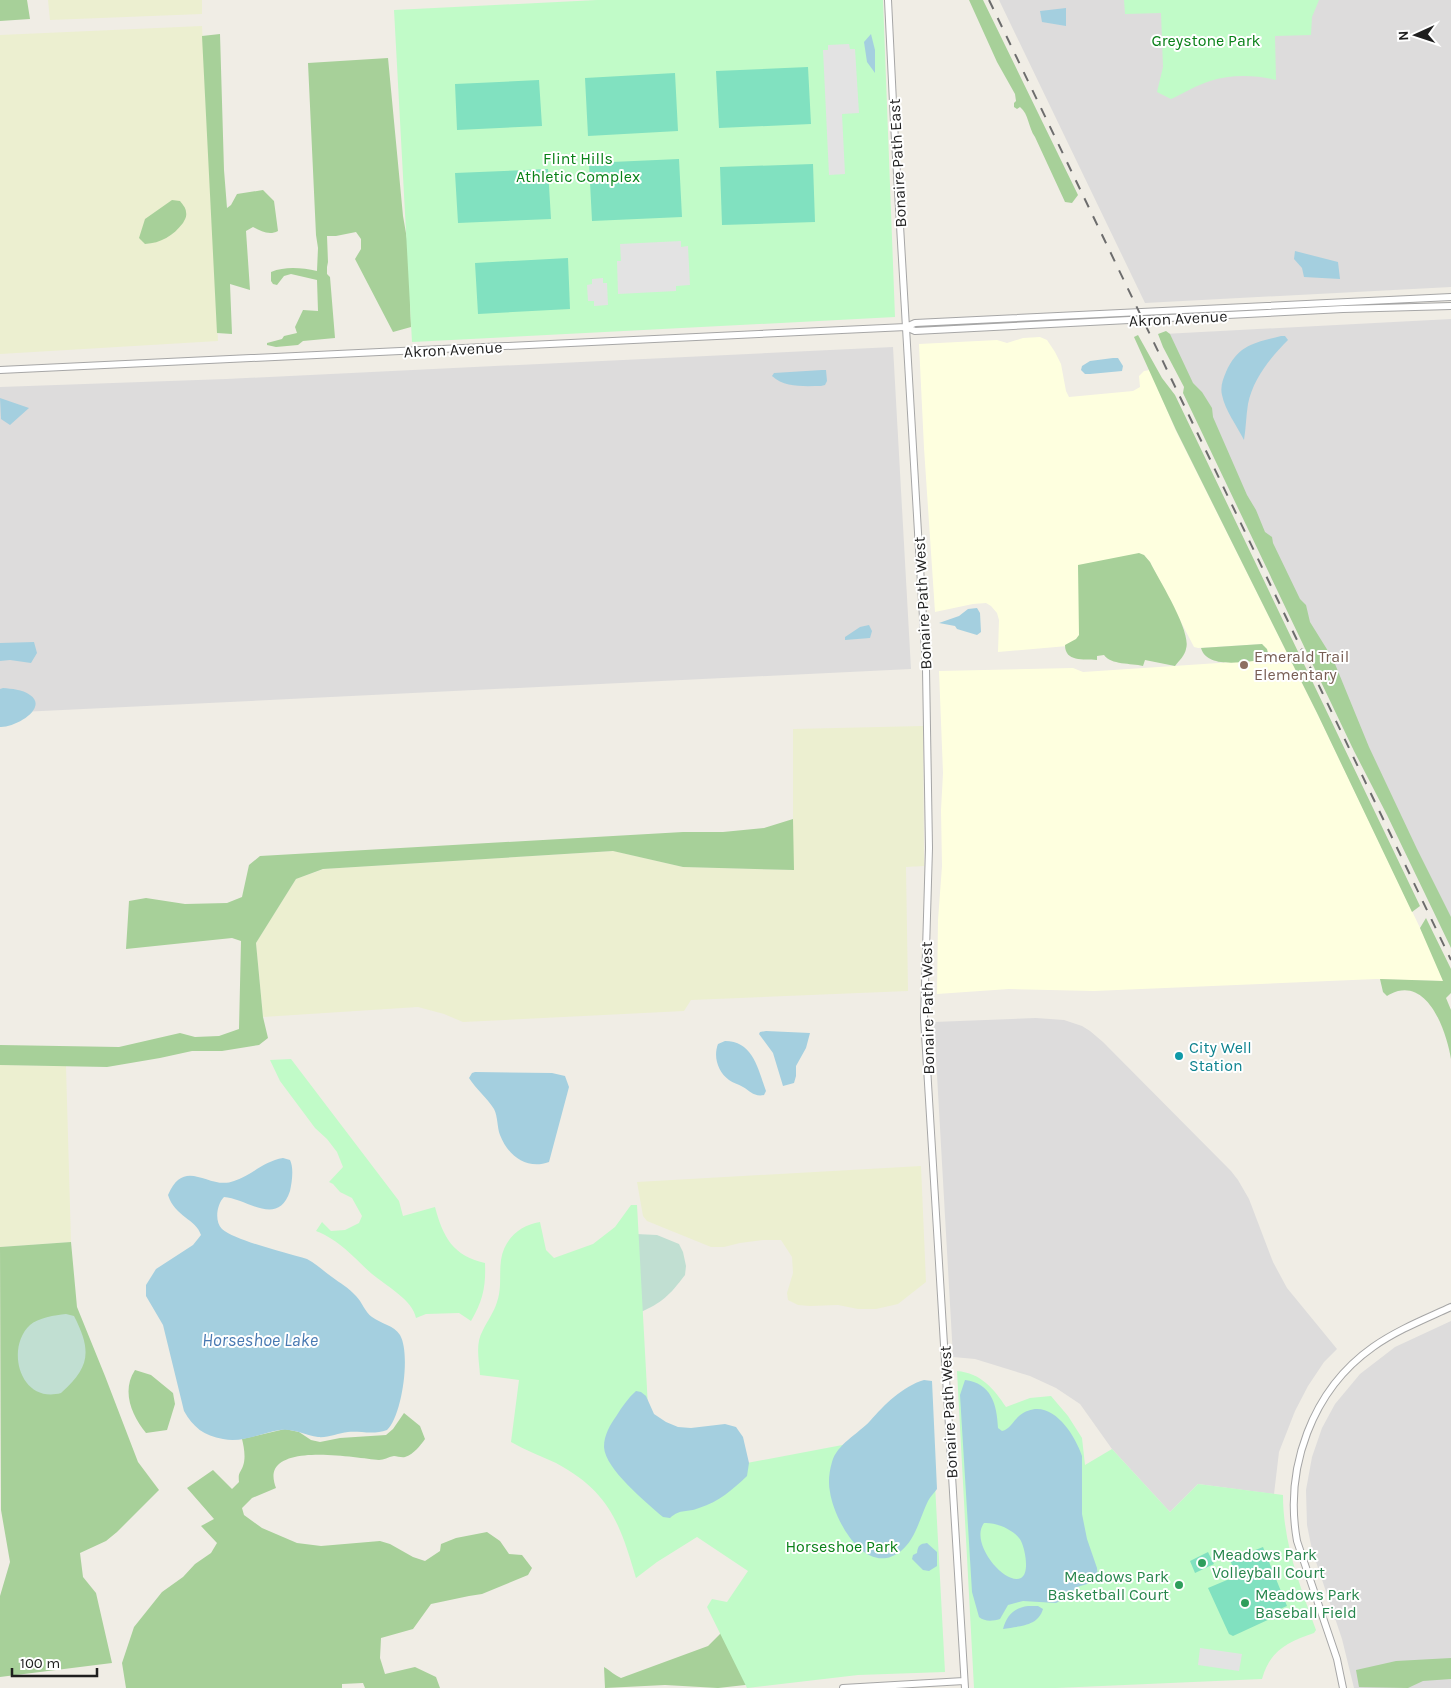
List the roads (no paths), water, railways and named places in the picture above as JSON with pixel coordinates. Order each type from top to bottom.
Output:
[{"type":"street","name":"Bonaire Path East","points":[[888,0],[906,327]]},
{"type":"street","name":"Akron Avenue","points":[[0,370],[906,327],[915,323],[1451,297]]},
{"type":"street","name":"Akron Avenue","points":[[906,327],[915,331],[1343,309],[1451,306]]},
{"type":"street","name":"Bonaire Path West","points":[[906,327],[927,703],[929,848],[924,1018],[964,1684]]},
{"type":"street","points":[[1343,1688],[1336,1658],[1305,1568],[1295,1532],[1293,1496],[1305,1436],[1318,1409],[1333,1386],[1359,1358],[1397,1333],[1451,1307]]},
{"type":"street","points":[[843,1688],[964,1684]]},
{"type":"water","points":[[1066,8],[1066,26],[1042,22],[1040,11]]},
{"type":"water","points":[[871,34],[875,50],[875,73],[867,62],[864,42]]},
{"type":"water","points":[[1295,251],[1338,262],[1340,279],[1304,277],[1302,268],[1294,259]]},
{"type":"water","points":[[1285,336],[1288,340],[1263,369],[1250,395],[1244,440],[1228,412],[1222,395],[1221,389],[1224,377],[1236,356],[1248,346]]},
{"type":"water","points":[[1118,358],[1123,366],[1122,371],[1085,374],[1081,370],[1082,366],[1090,361]]},
{"type":"water","points":[[826,370],[827,381],[825,385],[821,386],[801,386],[783,383],[772,376],[774,373]]},
{"type":"water","points":[[0,398],[29,408],[10,425],[1,419]]},
{"type":"water","points":[[977,608],[980,613],[981,632],[977,635],[957,629],[955,626],[939,623],[959,616],[968,609]]},
{"type":"water","points":[[869,625],[872,631],[870,638],[845,640],[845,637],[860,627]]},
{"type":"water","points":[[34,642],[37,653],[31,663],[10,660],[0,661],[0,643]]},
{"type":"water","points":[[0,689],[27,693],[35,700],[35,706],[33,711],[21,721],[0,727]]},
{"type":"water","points":[[766,1031],[810,1033],[806,1048],[796,1066],[794,1083],[783,1086],[773,1053],[759,1034]]},
{"type":"water","points":[[725,1041],[734,1042],[748,1051],[760,1074],[766,1091],[764,1095],[752,1093],[731,1081],[719,1069],[716,1059],[718,1044]]},
{"type":"water","points":[[475,1072],[552,1073],[565,1076],[569,1087],[549,1162],[541,1164],[526,1163],[513,1155],[503,1143],[494,1109],[469,1078]]},
{"type":"water","name":"Horseshoe Lake","points":[[283,1158],[290,1160],[292,1171],[290,1191],[285,1202],[278,1208],[270,1209],[224,1197],[218,1208],[218,1222],[222,1229],[238,1238],[311,1261],[350,1290],[372,1317],[391,1327],[400,1335],[405,1356],[405,1370],[401,1399],[397,1412],[387,1430],[372,1433],[348,1432],[322,1437],[285,1430],[273,1431],[245,1439],[230,1440],[210,1436],[200,1430],[191,1422],[184,1411],[163,1325],[146,1296],[146,1285],[156,1269],[193,1245],[201,1235],[195,1225],[175,1208],[168,1195],[175,1183],[182,1177],[198,1177],[225,1183],[234,1181],[270,1162]]},
{"type":"water","points":[[924,1380],[932,1381],[937,1489],[928,1501],[914,1534],[906,1546],[888,1558],[876,1558],[864,1552],[854,1543],[838,1517],[829,1489],[832,1462],[838,1450],[901,1391]]},
{"type":"water","points":[[965,1380],[981,1385],[987,1390],[994,1403],[998,1428],[1002,1431],[1009,1427],[1019,1416],[1030,1410],[1040,1409],[1050,1412],[1058,1418],[1073,1436],[1082,1456],[1082,1514],[1087,1539],[1097,1568],[1097,1581],[1077,1587],[1064,1599],[1056,1603],[1023,1601],[1008,1605],[1000,1619],[989,1621],[979,1617],[972,1592],[960,1395]],"holes":[[[984,1523],[1010,1530],[1021,1541],[1026,1566],[1024,1575],[1021,1578],[1014,1579],[1006,1576],[991,1561],[985,1551],[981,1541],[981,1531]]]},
{"type":"water","points":[[636,1391],[646,1396],[654,1414],[678,1427],[691,1428],[725,1424],[736,1427],[743,1437],[749,1463],[747,1476],[730,1491],[713,1502],[677,1513],[670,1518],[663,1517],[619,1475],[606,1456],[604,1447],[606,1434],[610,1426],[625,1403]]},
{"type":"water","points":[[927,1543],[937,1552],[937,1566],[929,1571],[923,1570],[912,1559],[920,1545]]},
{"type":"water","points":[[1038,1606],[1043,1609],[1037,1619],[1027,1625],[1003,1629],[1012,1613],[1019,1608]]},
{"type":"railway","points":[[989,0],[1451,960]]},
{"type":"place","name":"Emerald Trail Elementary","points":[[1244,665]]},
{"type":"place","name":"City Well Station","points":[[1179,1056]]},
{"type":"place","name":"Meadows Park Volleyball Court","points":[[1202,1563]]},
{"type":"place","name":"Meadows Park Basketball Court","points":[[1179,1585]]},
{"type":"place","name":"Meadows Park Baseball Field","points":[[1245,1603]]},
{"type":"park label","name":"Greystone Park","points":[[1206,40]]},
{"type":"park label","name":"Flint Hills Athletic Complex","points":[[578,167]]},
{"type":"park label","name":"Horseshoe Park","points":[[842,1546]]}]
